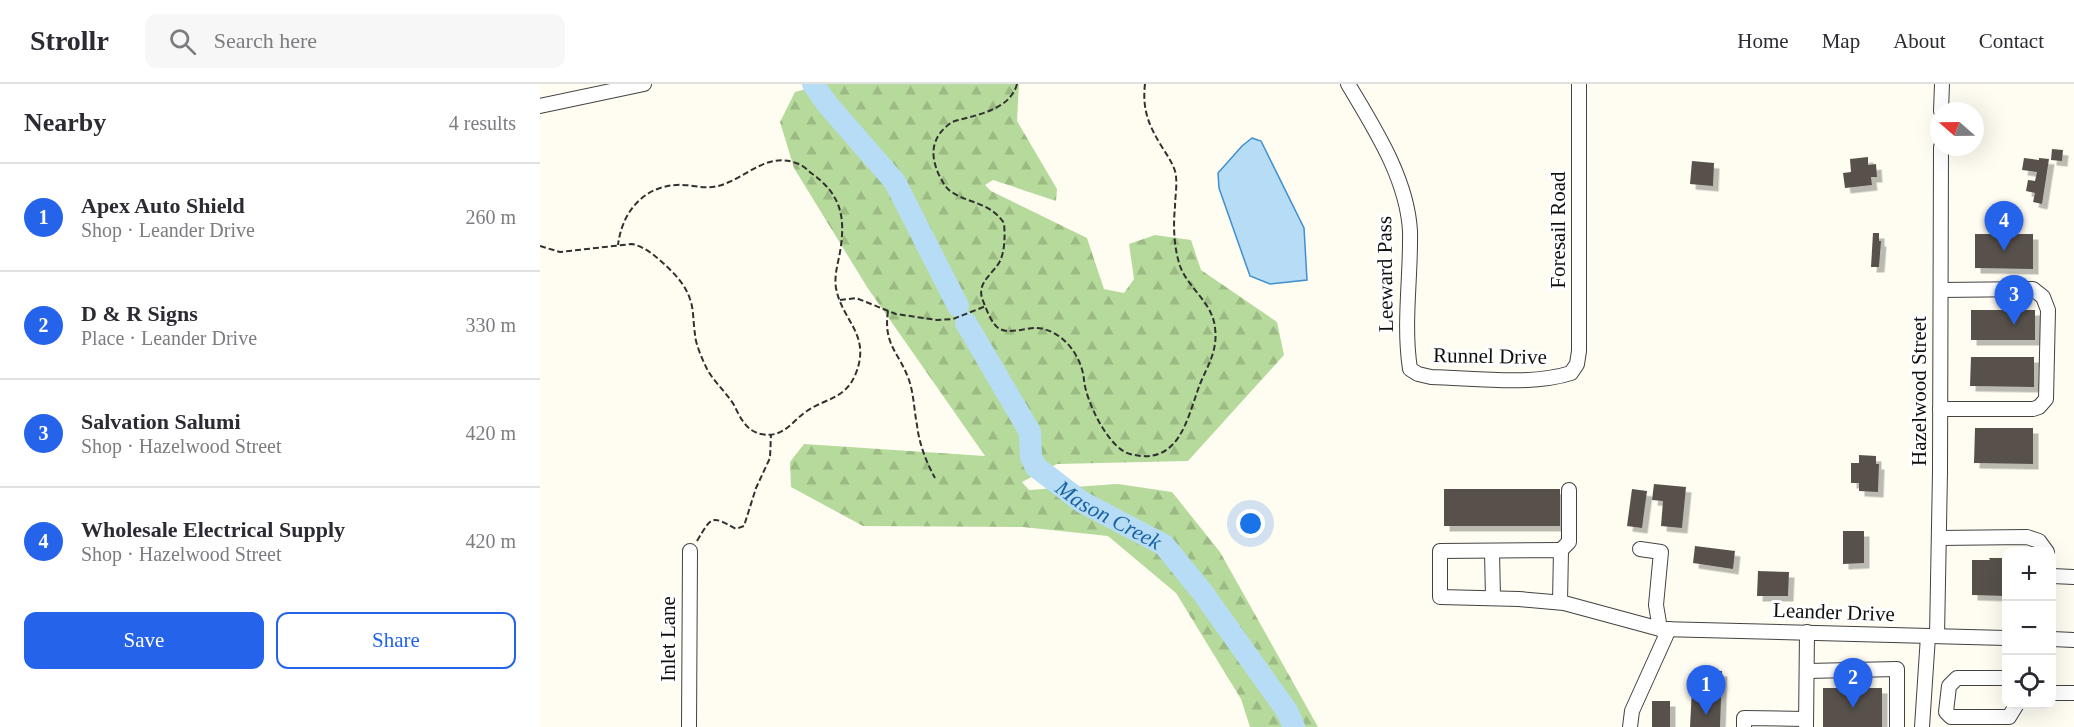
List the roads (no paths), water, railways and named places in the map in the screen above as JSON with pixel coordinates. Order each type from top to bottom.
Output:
[{"type":"street","points":[[540,106],[644,84]]},
{"type":"street","name":"Leeward Pass","points":[[1348,84],[1386,151],[1403,193],[1410,229],[1407,349],[1410,369]]},
{"type":"street","name":"Foresail Road","points":[[1571,373],[1577,364],[1579,351],[1579,84]]},
{"type":"street","points":[[1941,102],[1942,84]]},
{"type":"street","name":"Hazelwood Street","points":[[1922,727],[1932,636],[1938,538],[1941,156]]},
{"type":"street","points":[[1940,409],[2033,409],[2039,407],[2046,399],[2048,310],[2043,297],[2033,289],[1941,290]]},
{"type":"street","name":"Runnel Drive","points":[[1410,369],[1418,374],[1431,377],[1538,380],[1571,373]]},
{"type":"street","points":[[1493,598],[1492,552],[1561,550],[1569,542],[1569,490]]},
{"type":"street","points":[[1938,538],[2033,538],[2045,547]]},
{"type":"street","points":[[1630,727],[1632,711],[1665,629],[1656,605],[1660,552],[1640,549]]},
{"type":"street","points":[[1560,602],[1561,550]]},
{"type":"street","name":"Inlet Lane","points":[[689,727],[690,551]]},
{"type":"street","name":"Leander Drive","points":[[1492,552],[1440,551],[1440,597],[1560,602],[1665,629],[2002,638]]},
{"type":"street","points":[[2056,576],[2074,577]]},
{"type":"street","points":[[1744,727],[1744,718],[1806,723],[1808,632]]},
{"type":"street","points":[[2056,639],[2074,640]]},
{"type":"street","points":[[1807,671],[1898,669],[1897,727]]},
{"type":"street","points":[[2002,678],[1957,678],[1949,686],[1947,712],[1951,717],[2009,717],[2014,709]]},
{"type":"street","points":[[2056,693],[2074,693]]},
{"type":"water","points":[[1252,138],[1261,141],[1304,228],[1307,280],[1270,284],[1250,276],[1219,188],[1218,173]]},
{"type":"waterway","name":"Mason Creek","points":[[813,84],[828,105],[895,182],[958,306]]},
{"type":"waterway","name":"Mason Creek","points":[[966,323],[1030,432],[1031,457],[1036,467],[1082,502],[1164,545],[1203,593],[1287,711],[1294,727]]},
{"type":"place","name":"Wholesale Electrical Supply","points":[[2004,251]]},
{"type":"place","name":"Salvation Salumi","points":[[2014,325]]},
{"type":"place","name":"D & R Signs","points":[[1853,708]]},
{"type":"place","name":"Apex Auto Shield","points":[[1706,715]]}]
